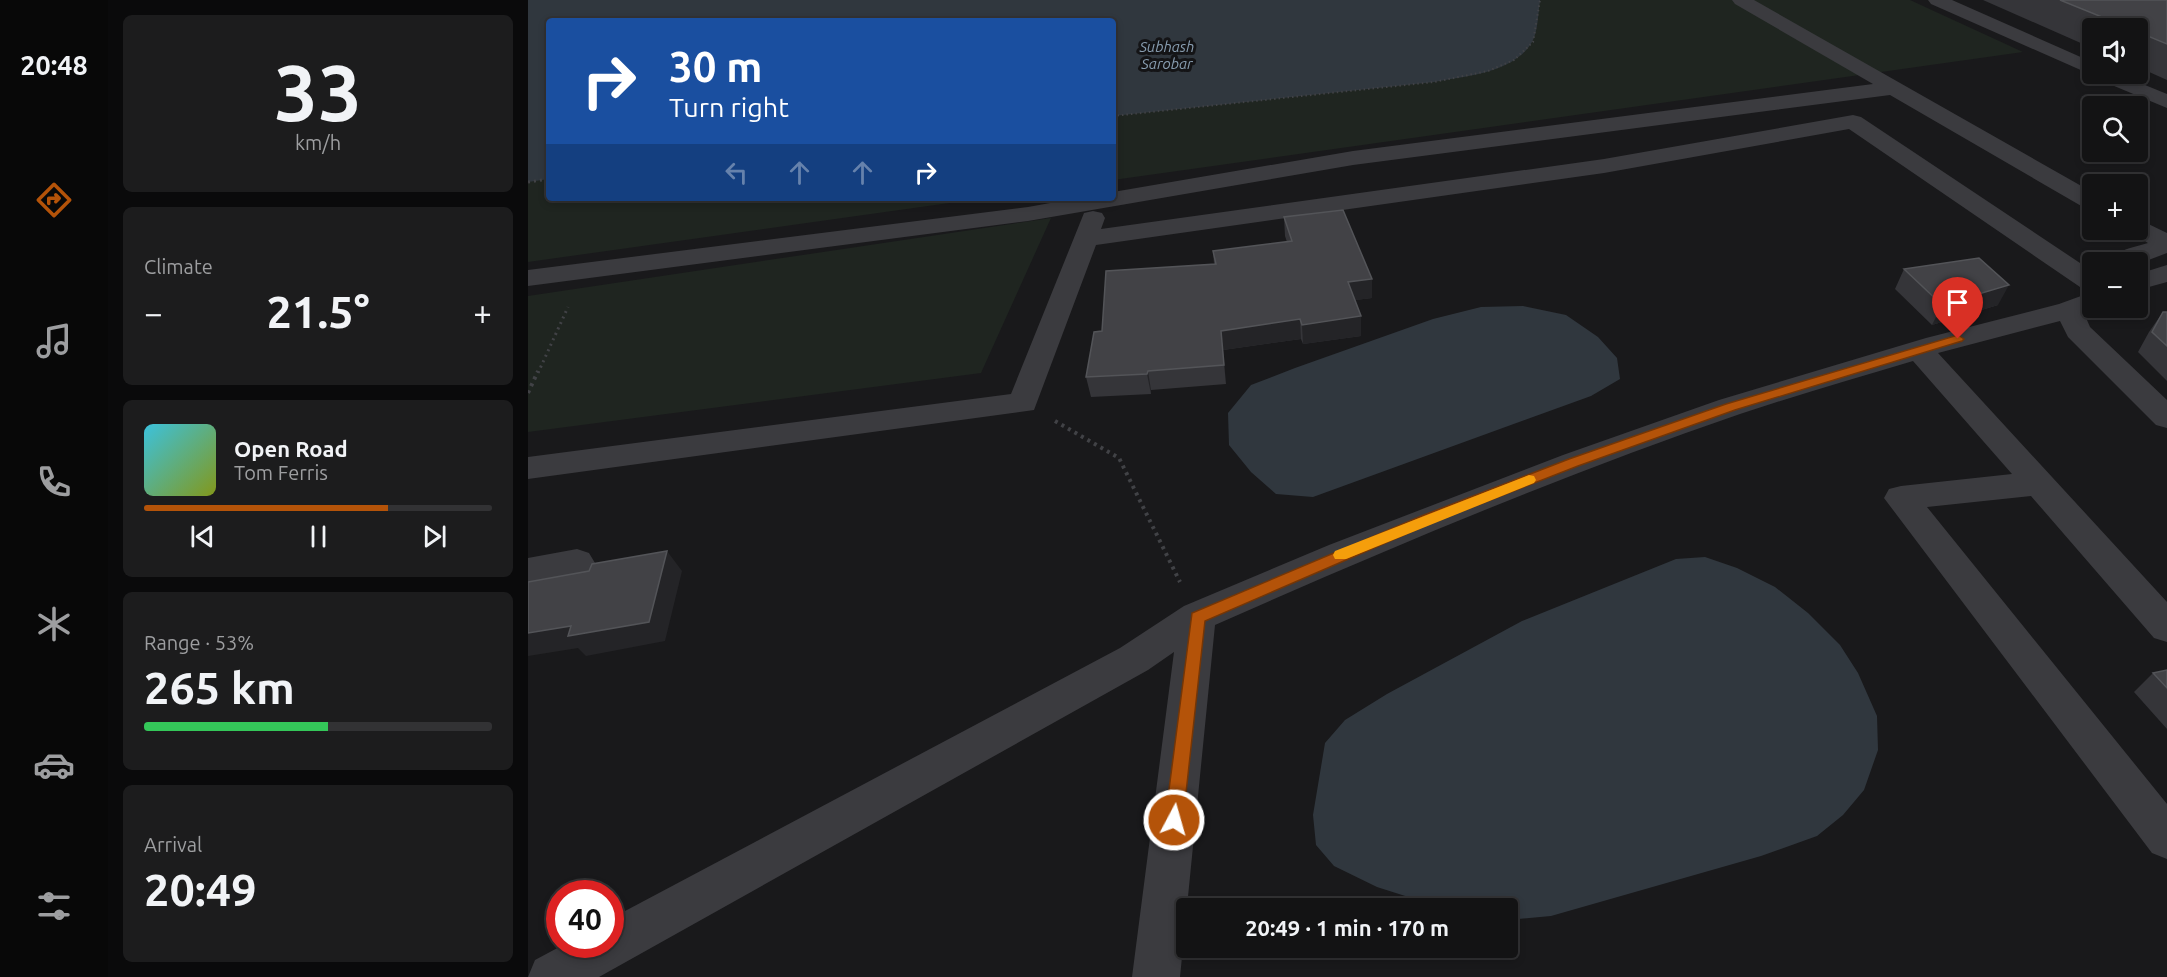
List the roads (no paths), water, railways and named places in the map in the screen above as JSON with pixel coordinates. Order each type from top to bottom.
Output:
[{"type":"street","points":[[1741,0],[2082,196]]},
{"type":"street","points":[[1937,0],[2082,65]]},
{"type":"street","points":[[2125,84],[2167,102]]},
{"type":"street","points":[[1116,199],[1353,158],[1893,88]]},
{"type":"street","points":[[1085,239],[1604,166],[1853,122],[2082,289]]},
{"type":"street","points":[[528,278],[1016,216],[1105,201]]},
{"type":"street","points":[[528,468],[1023,403],[1099,202]]},
{"type":"street","points":[[2148,233],[2167,244]]},
{"type":"street","points":[[2143,252],[2167,244]]},
{"type":"street","points":[[2148,279],[2167,273]]},
{"type":"street","points":[[624,937],[1134,659],[1197,617],[1429,518],[1574,463],[1730,407],[1919,349],[2082,293]]},
{"type":"street","points":[[2082,312],[2078,331],[2167,418]]},
{"type":"street","points":[[1919,349],[2167,627]]},
{"type":"street","points":[[2038,483],[1901,498],[2167,838]]},
{"type":"street","points":[[528,572],[577,563]]},
{"type":"street","points":[[1156,977],[1197,617]]},
{"type":"street","points":[[552,977],[586,958]]},
{"type":"water","name":"Subhash Sarobar","points":[[528,0],[1540,0],[1534,38],[1524,52],[1501,67],[1474,75],[1434,82],[1116,116],[1116,18],[546,18],[546,179],[528,182]]},
{"type":"water","points":[[1523,306],[1566,315],[1598,337],[1617,358],[1620,379],[1591,396],[1313,497],[1276,494],[1251,472],[1229,445],[1228,413],[1251,385],[1433,319],[1481,307]]},
{"type":"water","points":[[1705,557],[1737,568],[1775,587],[1808,613],[1840,645],[1858,673],[1877,716],[1878,750],[1864,790],[1843,815],[1817,836],[1761,856],[1551,916],[1518,919],[1518,898],[1412,898],[1377,887],[1334,866],[1316,845],[1313,815],[1325,743],[1345,720],[1387,694],[1522,621],[1676,559]]}]
